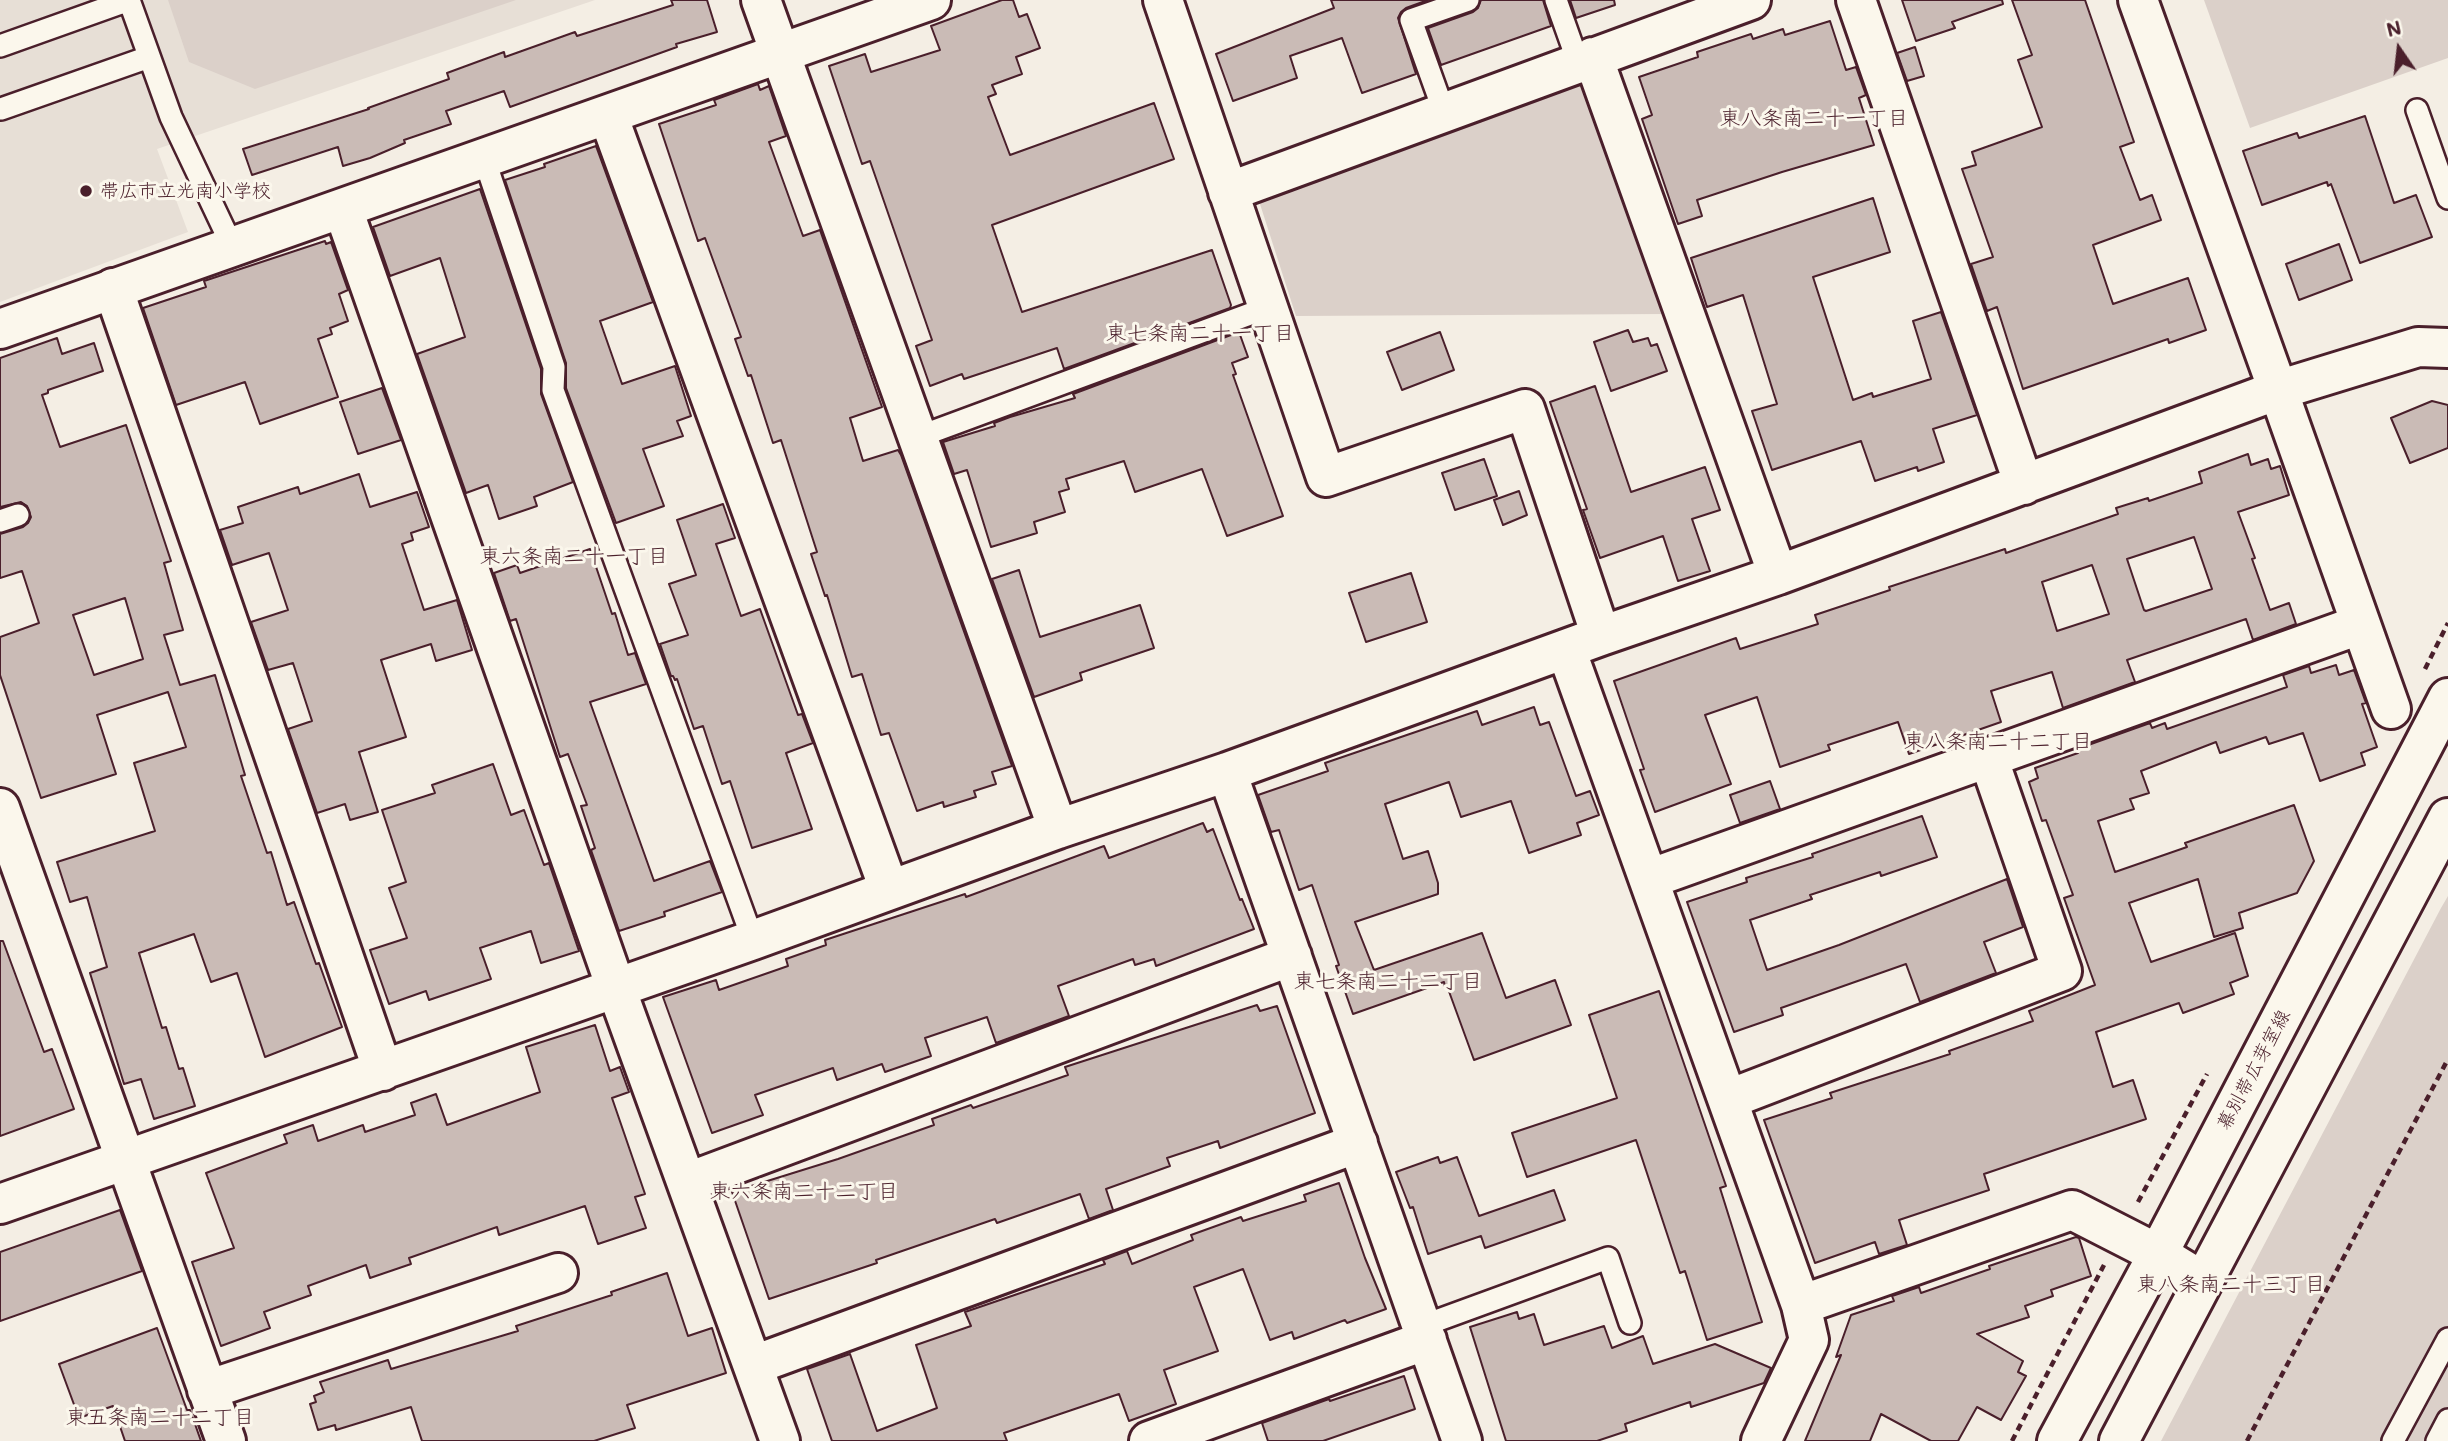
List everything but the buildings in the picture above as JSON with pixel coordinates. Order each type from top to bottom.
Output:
[{"type":"street","points":[[761,0],[1058,830]]},
{"type":"street","points":[[0,328],[931,0]]},
{"type":"street","points":[[1163,0],[1326,477],[1525,409],[1584,643],[1649,879],[1801,1305],[1809,1340],[1761,1441]]},
{"type":"street","points":[[1856,0],[2024,485]]},
{"type":"street","points":[[2138,0],[2391,709]]},
{"type":"street","points":[[1228,192],[1731,3]]},
{"type":"street","points":[[1585,60],[1778,575]]},
{"type":"street","points":[[608,115],[889,889]]},
{"type":"street","points":[[343,209],[616,988],[780,1441]]},
{"type":"street","points":[[113,288],[383,1071]]},
{"type":"street","points":[[0,1205],[1778,575],[2278,390],[2418,347],[2448,348]]},
{"type":"street","points":[[1649,879],[2359,625]]},
{"type":"street","name":"幕別帯広芽室線","points":[[2057,1441],[2158,1254],[2448,698]]},
{"type":"street","points":[[1729,1099],[2062,971],[1988,757]]},
{"type":"street","points":[[1227,772],[1462,1441]]},
{"type":"street","points":[[0,808],[226,1441]]},
{"type":"street","points":[[2119,1441],[2448,818]]},
{"type":"street","points":[[688,1182],[1292,956]]},
{"type":"street","points":[[754,1365],[1358,1143]]},
{"type":"street","points":[[1801,1305],[2073,1210],[2158,1254],[2202,1281]]},
{"type":"street","points":[[207,1390],[558,1273]]},
{"type":"street","points":[[1149,1441],[1424,1333]]},
{"type":"lane","points":[[0,47],[129,0],[171,117],[233,248]]},
{"type":"lane","points":[[1444,112],[1411,20],[1468,0]]},
{"type":"lane","points":[[1556,0],[1585,60]]},
{"type":"lane","points":[[1,110],[149,57]]},
{"type":"lane","points":[[2417,110],[2448,198]]},
{"type":"lane","points":[[484,158],[554,367],[553,390],[753,940]]},
{"type":"lane","points":[[918,437],[1269,307]]},
{"type":"lane","points":[[1424,1333],[1608,1258],[1630,1323]]},
{"type":"lane","points":[[2393,1441],[2448,1339]]},
{"type":"lane","points":[[2437,1441],[2448,1420]]},
{"type":"path","points":[[2247,1441],[2448,1059]]},
{"type":"shaded area","name":"帯広市立光南小学校","points":[[0,0],[595,0],[157,149],[188,232],[0,302]]},
{"type":"shaded area","points":[[168,0],[516,0],[255,89],[189,62]]},
{"type":"shaded area","points":[[2204,0],[2448,0],[2448,58],[2250,128]]},
{"type":"shaded area","points":[[1581,85],[1664,314],[1296,316],[1259,201]]},
{"type":"shaded area","points":[[2448,896],[2448,1441],[2161,1441],[2441,908]]},
{"type":"place","name":"帯広市立光南小学校","points":[[86,191]]},
{"type":"district","name":"東八条南二十一丁目","points":[[1814,119]]},
{"type":"district","name":"東七条南二十一丁目","points":[[1200,334]]},
{"type":"district","name":"東六条南二十一丁目","points":[[574,557]]},
{"type":"district","name":"東八条南二十二丁目","points":[[1998,742]]},
{"type":"district","name":"東七条南二十二丁目","points":[[1388,982]]},
{"type":"district","name":"東六条南二十二丁目","points":[[804,1192]]},
{"type":"district","name":"東八条南二十三丁目","points":[[2231,1285]]},
{"type":"district","name":"東五条南二十二丁目","points":[[160,1418]]}]
